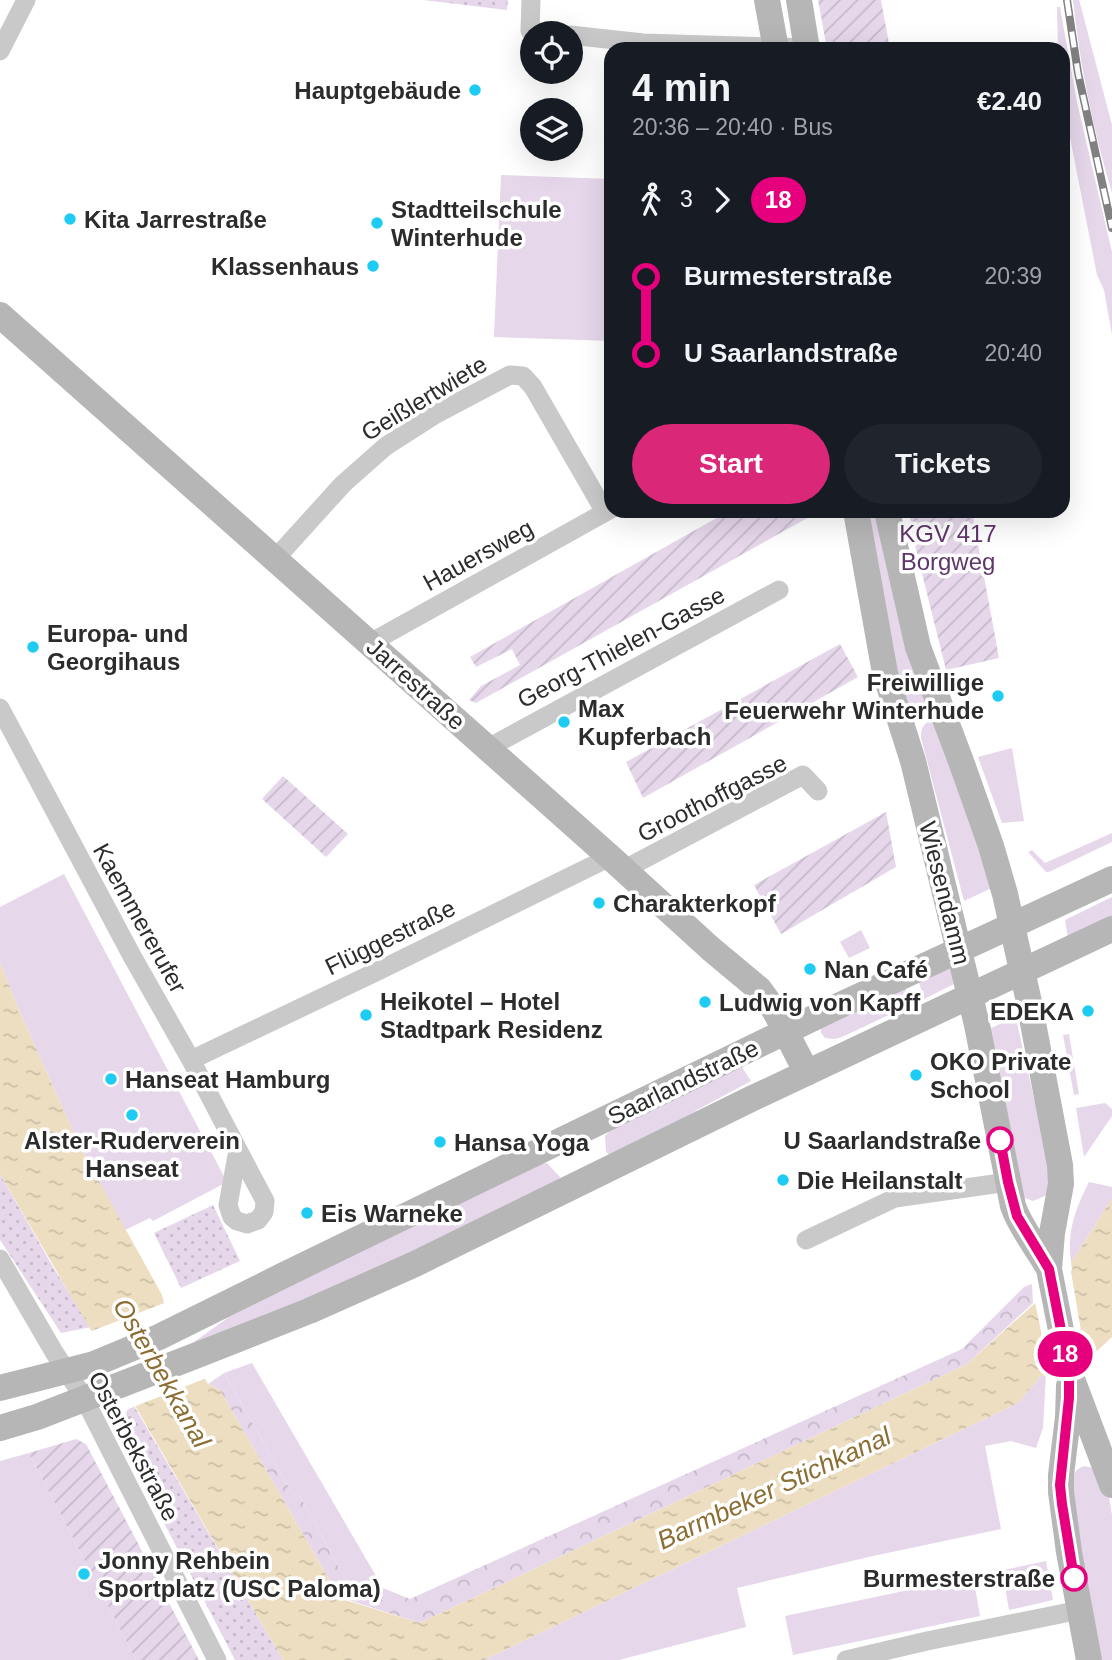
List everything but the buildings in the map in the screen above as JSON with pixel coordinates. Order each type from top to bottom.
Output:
[{"type":"street","points":[[0,51],[26,0]]},
{"type":"street","points":[[530,21],[531,0]]},
{"type":"street","points":[[768,0],[775,42]]},
{"type":"street","points":[[799,0],[806,42]]},
{"type":"street","points":[[583,36],[634,42]]},
{"type":"street","name":"Jarrestraße","points":[[0,315],[759,989],[787,1031],[807,1073]]},
{"type":"street","name":"Geißlertwiete","points":[[275,559],[343,484],[386,446],[436,414],[510,375],[523,376],[529,381],[604,504]]},
{"type":"street","name":"Hauersweg","points":[[370,643],[604,513]]},
{"type":"street","name":"Wiesendamm","points":[[857,518],[885,673],[913,761],[985,1061],[1008,1182],[1017,1216],[1049,1269]]},
{"type":"street","name":"Wiesendamm","points":[[889,518],[918,647],[991,846],[1013,925],[1060,1174],[1061,1184],[1049,1269],[1069,1371],[1112,1485]]},
{"type":"street","name":"Georg-Thielen-Gasse","points":[[488,748],[779,590]]},
{"type":"street","name":"Kaemmererufer","points":[[0,708],[238,1150]]},
{"type":"street","name":"Groothoffgasse","points":[[618,863],[803,775],[818,791]]},
{"type":"street","name":"Flüggestraße","points":[[191,1059],[618,863]]},
{"type":"street","name":"Saarlandstraße","points":[[0,1388],[104,1360],[184,1325],[787,1031],[1112,879]]},
{"type":"street","name":"Saarlandstraße","points":[[0,1428],[37,1417],[309,1311],[415,1264],[807,1073],[1112,929]]},
{"type":"street","points":[[806,1240],[895,1198],[1008,1182]]},
{"type":"street","name":"Osterbekstraße","points":[[0,1259],[84,1398],[217,1660]]},
{"type":"street","name":"Wiesendamm","points":[[1069,1371],[1069,1398],[1060,1485],[1089,1660]]},
{"type":"street","points":[[846,1660],[1080,1610]]},
{"type":"green space","points":[[423,0],[508,0],[507,10]]},
{"type":"green space","points":[[818,0],[881,0],[889,42],[826,42]]},
{"type":"green space","points":[[1073,0],[1079,0],[1080,3],[1112,125],[1112,193],[1088,97]]},
{"type":"green space","points":[[1057,7],[1060,7],[1066,42],[1058,42]]},
{"type":"green space","points":[[1070,63],[1112,252],[1112,335],[1104,290],[1097,275],[1070,138]]},
{"type":"green space","points":[[501,175],[604,179],[604,341],[494,337]]},
{"type":"green space","points":[[717,518],[807,518],[476,703],[469,700],[481,686],[520,665],[512,649],[476,667],[470,657]]},
{"type":"green space","points":[[865,518],[882,518],[929,705],[916,710],[906,704],[899,686]]},
{"type":"green space","name":"KGV 417 Borgweg","points":[[910,518],[973,518],[999,658],[946,670]]},
{"type":"green space","points":[[840,644],[858,677],[643,798],[626,762]]},
{"type":"green space","points":[[931,720],[935,723],[994,887],[964,901],[921,738],[923,728]]},
{"type":"green space","points":[[1012,748],[1024,821],[1002,823],[978,757]]},
{"type":"green space","points":[[283,776],[348,834],[326,857],[262,799]]},
{"type":"green space","points":[[886,812],[896,867],[781,934],[754,885]]},
{"type":"green space","points":[[1112,833],[1112,842],[1049,872],[1028,852],[1032,850],[1045,863]]},
{"type":"green space","name":"Hanseat Hamburg","points":[[64,874],[227,1182],[153,1221],[150,1218],[125,1230],[80,1147],[0,963],[0,907]]},
{"type":"green space","points":[[1112,897],[1112,918],[1068,939],[1065,920]]},
{"type":"green space","points":[[861,930],[870,948],[849,958],[840,942]]},
{"type":"green space","points":[[941,967],[952,969],[954,984],[924,999],[918,979]]},
{"type":"green space","points":[[905,985],[910,1005],[842,1037],[825,1038],[821,1033],[821,1027]]},
{"type":"green space","points":[[1016,1019],[1035,1103],[1046,1135],[1051,1171],[1047,1195],[1033,1201],[1018,1191],[987,1030]]},
{"type":"green space","points":[[1069,1034],[1079,1094],[1074,1095],[1063,1035]]},
{"type":"green space","points":[[740,1064],[751,1081],[616,1159],[606,1152],[605,1136],[621,1119]]},
{"type":"green space","points":[[1105,1103],[1112,1109],[1112,1116],[1084,1157],[1076,1108]]},
{"type":"green space","points":[[547,1163],[560,1177],[556,1188],[357,1284],[191,1344],[229,1317],[523,1165]]},
{"type":"green space","points":[[0,1174],[91,1327],[61,1333],[0,1240]]},
{"type":"green space","points":[[1089,1182],[1112,1187],[1112,1198],[1071,1263],[1073,1221]]},
{"type":"green space","points":[[213,1205],[240,1261],[181,1288],[154,1233]]},
{"type":"green space","points":[[1032,1284],[1033,1303],[967,1364],[420,1623],[342,1598],[220,1390],[208,1384],[224,1373],[291,1491],[301,1498],[346,1580],[383,1588],[410,1599],[962,1349],[1024,1287]]},
{"type":"green space","points":[[252,1363],[383,1588],[346,1580],[301,1498],[291,1491],[224,1373]]},
{"type":"green space","points":[[1046,1373],[1043,1428],[1036,1448],[1011,1441],[985,1446],[1001,1529],[737,1588],[746,1627],[619,1660],[484,1660],[1018,1403]]},
{"type":"green space","points":[[134,1406],[283,1660],[235,1660],[120,1438],[127,1410]]},
{"type":"green space","points":[[76,1439],[86,1444],[199,1660],[136,1660],[29,1453]]},
{"type":"green space","points":[[29,1453],[136,1660],[0,1660],[0,1461]]},
{"type":"green space","points":[[1085,1466],[1092,1468],[1109,1497],[1112,1515],[1112,1660],[1099,1660],[1069,1495],[1076,1470]]},
{"type":"green space","points":[[1046,1561],[1053,1600],[1009,1610],[1004,1581],[975,1587],[980,1616],[793,1655],[785,1616]]},
{"type":"water","points":[[0,963],[80,1147],[162,1295],[166,1311],[208,1384],[220,1390],[342,1599],[420,1623],[967,1364],[1072,1270],[1071,1263],[1112,1198],[1112,1337],[1097,1351],[1084,1350],[1040,1377],[1018,1403],[484,1660],[283,1660],[0,1174]]},
{"type":"pier","points":[[1069,1260],[1085,1354],[1050,1375],[1034,1297],[1068,1268]]},
{"type":"pier","points":[[167,1302],[169,1310],[209,1377],[131,1408],[89,1332]]},
{"type":"railway","points":[[1067,0],[1078,73],[1112,228]]},
{"type":"bus line","name":"18","points":[[1000,1140],[1013,1206],[1024,1231],[1049,1269],[1069,1371],[1069,1398],[1060,1485],[1074,1578]]},
{"type":"place","name":"Hauptgebäude","points":[[475,90]]},
{"type":"place","name":"Kita Jarrestraße","points":[[70,219]]},
{"type":"place","name":"Stadtteilschule Winterhude","points":[[377,223]]},
{"type":"place","name":"Klassenhaus","points":[[373,266]]},
{"type":"place","name":"Europa- und Georgihaus","points":[[33,647]]},
{"type":"place","name":"Freiwillige Feuerwehr Winterhude","points":[[998,696]]},
{"type":"place","name":"Max Kupferbach","points":[[564,722]]},
{"type":"place","name":"Charakterkopf","points":[[599,903]]},
{"type":"place","name":"Nan Café","points":[[810,969]]},
{"type":"place","name":"Ludwig von Kapff","points":[[705,1002]]},
{"type":"place","name":"EDEKA","points":[[1088,1011]]},
{"type":"place","name":"Heikotel – Hotel Stadtpark Residenz","points":[[366,1015]]},
{"type":"place","name":"OKO Private School","points":[[916,1075]]},
{"type":"place","name":"Hanseat Hamburg","points":[[111,1079]]},
{"type":"place","name":"Alster-Ruderverein Hanseat","points":[[132,1115]]},
{"type":"place","name":"U Saarlandstraße","points":[[1000,1140]]},
{"type":"place","name":"Hansa Yoga","points":[[440,1142]]},
{"type":"place","name":"Die Heilanstalt","points":[[783,1180]]},
{"type":"place","name":"Eis Warneke","points":[[307,1213]]},
{"type":"place","name":"Jonny Rehbein Sportplatz (USC Paloma)","points":[[84,1574]]},
{"type":"place","name":"Burmesterstraße","points":[[1074,1578]]},
{"type":"water label","name":"Osterbekkanal","points":[[162,1373]]},
{"type":"water label","name":"Barmbeker Stichkanal","points":[[774,1488]]}]
